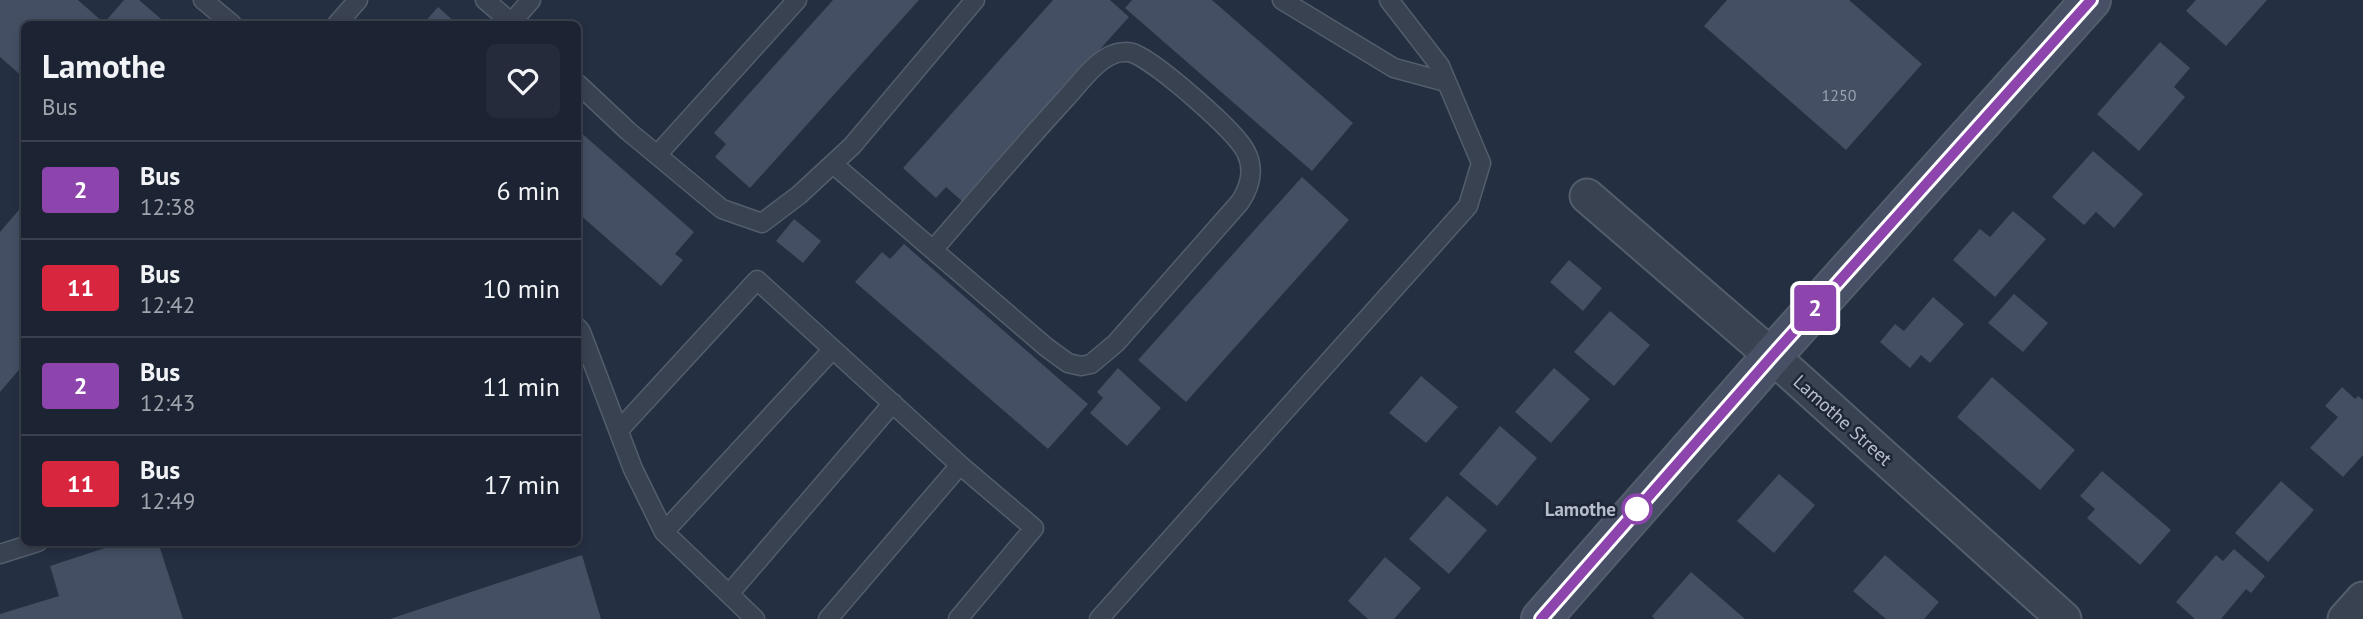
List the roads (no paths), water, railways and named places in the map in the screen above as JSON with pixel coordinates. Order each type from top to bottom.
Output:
[{"type":"main road","points":[[1541,619],[2091,0]]},
{"type":"street","name":"Lamothe Street","points":[[1587,196],[1772,356],[2064,619]]},
{"type":"street","points":[[2345,619],[2363,599]]},
{"type":"lane","points":[[203,0],[228,21]]},
{"type":"lane","points":[[340,21],[358,0]]},
{"type":"lane","points":[[485,0],[509,21]]},
{"type":"lane","points":[[514,21],[531,0]]},
{"type":"lane","points":[[657,155],[797,0]]},
{"type":"lane","points":[[581,88],[722,209],[762,223],[799,195],[852,146],[975,0]]},
{"type":"lane","points":[[1282,0],[1394,68],[1446,82]]},
{"type":"lane","points":[[1100,619],[1468,206],[1481,163],[1440,66],[1393,1]]},
{"type":"lane","points":[[833,163],[933,250],[1045,347],[1068,363],[1082,366],[1091,365],[1116,343],[1240,202],[1250,187],[1251,171],[1247,153],[1206,109],[1154,65],[1131,52],[1115,53],[1097,65],[1036,130],[933,250]]},
{"type":"lane","points":[[619,430],[757,280],[960,465],[1034,528],[958,619]]},
{"type":"lane","points":[[581,332],[633,469],[664,532],[755,619]]},
{"type":"lane","points":[[664,532],[832,350]]},
{"type":"lane","points":[[729,594],[893,403]]},
{"type":"lane","points":[[828,619],[960,465]]},
{"type":"lane","points":[[0,555],[26,546]]},
{"type":"place","name":"Lamothe","points":[[1637,509]]}]
